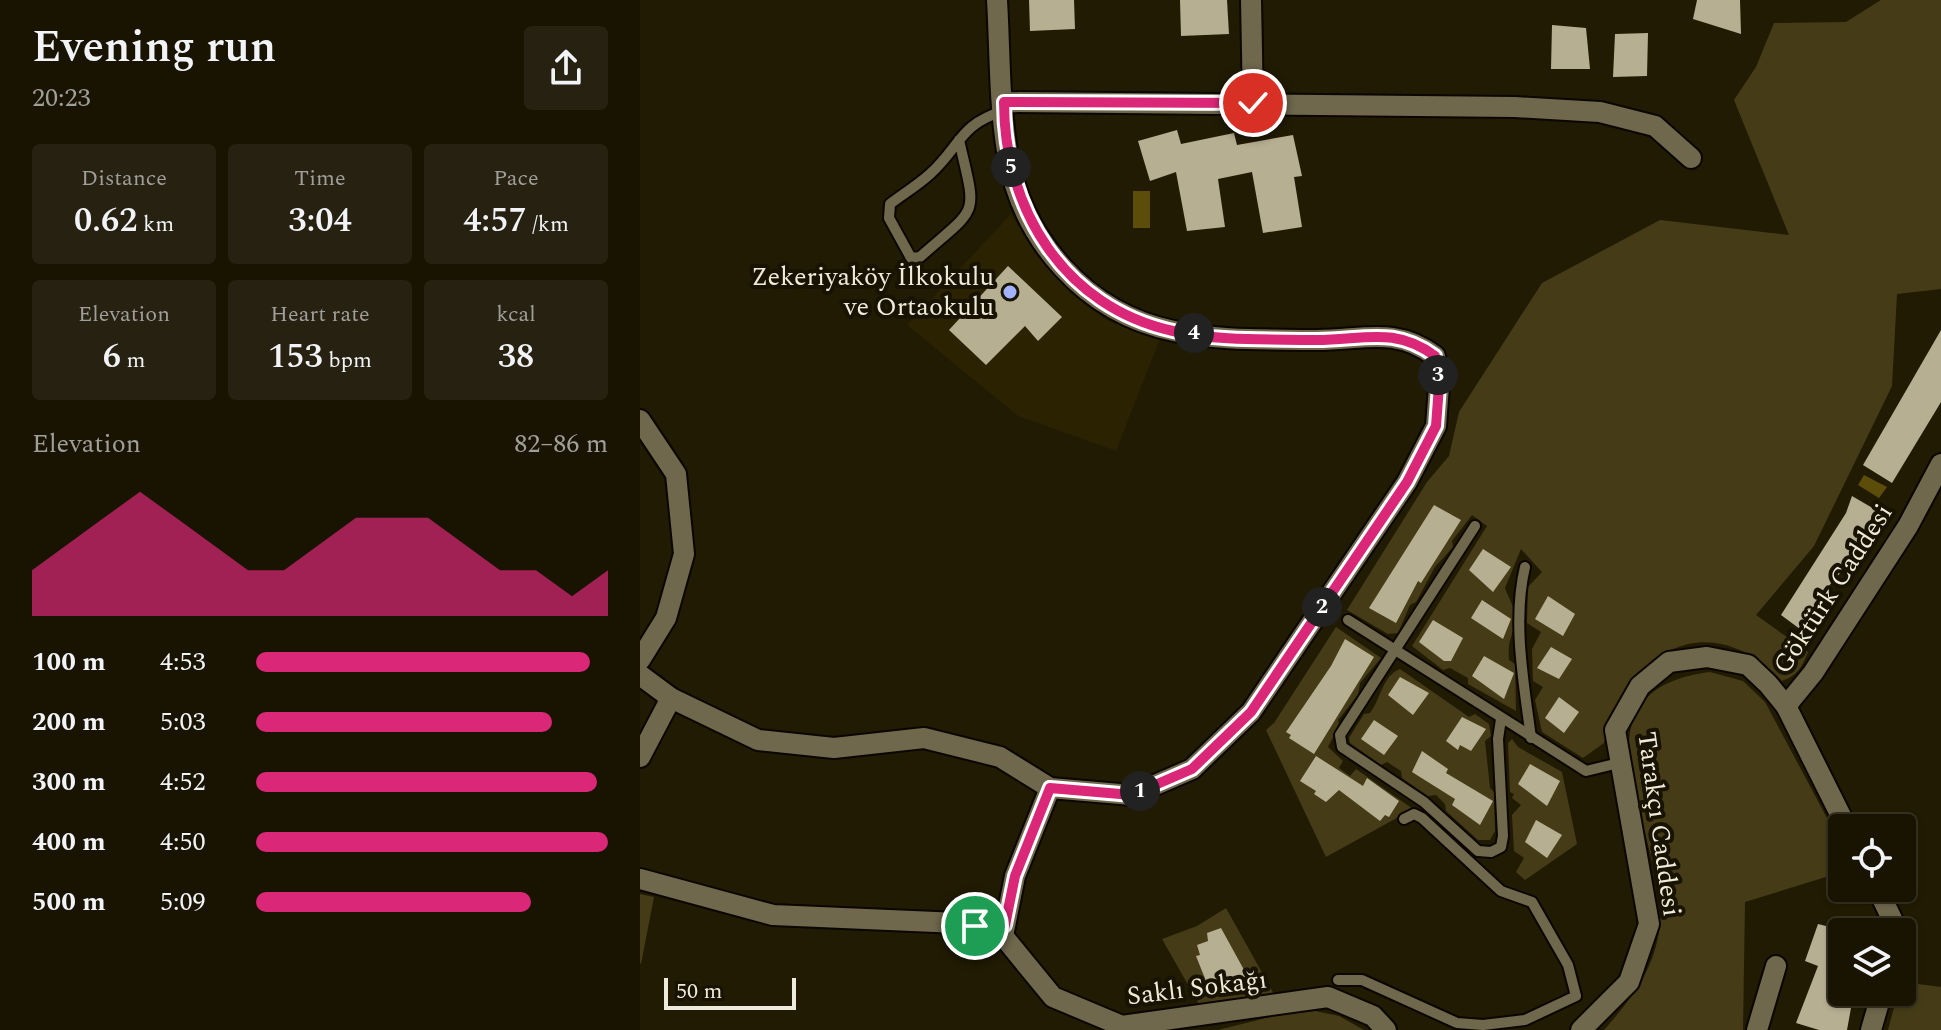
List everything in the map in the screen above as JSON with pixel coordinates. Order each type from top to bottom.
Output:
[{"type":"street","points":[[640,675],[671,698],[758,740],[834,748],[924,738],[1000,757],[1050,788],[1132,795],[1192,769],[1251,712],[1407,482],[1436,426],[1439,386],[1435,356],[1414,341],[1386,337],[1316,340],[1173,331],[1121,312],[1065,274],[1037,236],[1025,212],[1007,152],[997,0]]},
{"type":"street","points":[[1251,0],[1253,103]]},
{"type":"street","points":[[1004,106],[1253,103],[1515,107],[1600,112],[1655,126],[1691,158]]},
{"type":"street","points":[[640,420],[676,474],[684,554],[666,618],[640,660]]},
{"type":"street","name":"Göktürk Caddesi","points":[[1840,814],[1786,706],[1813,673],[1908,526],[1941,464]]},
{"type":"street","name":"Tarakçı Caddesi","points":[[1581,1030],[1629,982],[1649,924],[1615,730],[1640,686],[1669,662],[1707,657],[1748,665],[1786,706]]},
{"type":"street","points":[[640,757],[671,698]]},
{"type":"street","points":[[640,879],[773,915],[1005,925],[1015,876],[1050,788]]},
{"type":"street","name":"Saklı Sokağı","points":[[1005,925],[1003,936],[1053,997],[1122,1026],[1328,997],[1373,1016],[1386,1030]]},
{"type":"street","points":[[1757,1030],[1776,966]]},
{"type":"street","points":[[1871,1030],[1878,1006]]},
{"type":"lane","points":[[959,140],[972,200],[970,213],[920,257],[911,258],[889,218],[890,204],[931,173],[959,140],[978,118],[1004,106]]},
{"type":"lane","points":[[1475,526],[1340,735],[1342,747],[1424,802],[1478,851],[1491,852],[1501,847],[1503,836],[1498,739],[1501,719]]},
{"type":"lane","points":[[1525,567],[1520,587],[1522,653],[1531,738]]},
{"type":"lane","points":[[1348,620],[1586,771],[1619,763]]},
{"type":"lane","points":[[1338,980],[1362,980],[1457,1023],[1483,1025],[1525,1020],[1576,996],[1568,965],[1532,902],[1501,891],[1422,818],[1414,814],[1404,819]]},
{"type":"shaded area","points":[[1881,0],[1941,0],[1941,289],[1897,294],[1892,386],[1814,546],[1756,615],[1808,652],[1799,670],[1782,681],[1754,658],[1726,645],[1699,643],[1674,649],[1651,663],[1632,684],[1616,711],[1604,743],[1583,758],[1542,732],[1535,700],[1543,687],[1533,681],[1532,649],[1541,632],[1527,623],[1528,587],[1542,572],[1521,549],[1505,588],[1515,616],[1509,660],[1515,664],[1516,711],[1468,684],[1468,678],[1450,668],[1443,670],[1412,646],[1487,526],[1472,515],[1452,541],[1453,547],[1435,567],[1416,602],[1410,605],[1398,633],[1388,634],[1347,610],[1427,482],[1449,456],[1459,412],[1542,283],[1660,220],[1789,235],[1734,100],[1756,67],[1774,23],[1846,22]]},
{"type":"shaded area","points":[[1133,191],[1150,191],[1150,228],[1133,228]]},
{"type":"shaded area","points":[[1011,214],[1035,253],[1069,292],[1106,320],[1160,339],[1116,451],[1018,416],[907,325]]},
{"type":"shaded area","points":[[1864,475],[1887,487],[1879,498],[1858,485]]},
{"type":"shaded area","points":[[1336,627],[1381,658],[1360,683],[1358,695],[1338,720],[1339,725],[1328,747],[1343,761],[1339,768],[1350,776],[1356,769],[1413,809],[1326,857],[1266,730],[1274,723]]},
{"type":"shaded area","points":[[1400,669],[1469,717],[1475,714],[1489,724],[1491,736],[1485,741],[1490,788],[1494,792],[1495,831],[1490,840],[1478,840],[1446,811],[1445,804],[1436,795],[1428,796],[1402,778],[1401,771],[1387,762],[1381,765],[1350,743],[1349,738],[1364,714],[1370,713],[1374,707],[1385,682]]},
{"type":"shaded area","points":[[1710,672],[1743,681],[1765,702],[1828,820],[1828,876],[1745,902],[1743,1030],[1604,1030],[1642,979],[1655,951],[1658,936],[1657,884],[1631,770],[1630,736],[1640,707],[1665,685]]},
{"type":"shaded area","points":[[1512,739],[1518,747],[1562,772],[1577,844],[1525,880],[1516,872],[1524,858],[1514,851],[1512,815],[1521,805],[1510,792],[1508,743]]},
{"type":"shaded area","points":[[640,894],[654,897],[641,964],[640,963]]},
{"type":"shaded area","points":[[1226,908],[1275,996],[1204,1013],[1162,939],[1197,926]]},
{"type":"shaded area","points":[[1916,984],[1941,987],[1941,1030],[1888,1030],[1894,1006],[1916,1006]]},
{"type":"shaded area","points":[[1315,1011],[1339,1016],[1364,1030],[1218,1030],[1282,1014]]},
{"type":"building","points":[[1029,0],[1074,0],[1075,29],[1030,31]]},
{"type":"building","points":[[1180,0],[1227,0],[1229,34],[1181,36]]},
{"type":"building","points":[[1697,0],[1740,0],[1741,34],[1693,19]]},
{"type":"building","points":[[1552,25],[1586,28],[1590,69],[1551,69]]},
{"type":"building","points":[[1648,33],[1647,76],[1613,77],[1615,34]]},
{"type":"building","points":[[1177,130],[1181,144],[1234,133],[1237,145],[1293,135],[1302,176],[1294,177],[1302,227],[1263,233],[1252,172],[1218,179],[1225,227],[1187,231],[1176,172],[1150,181],[1138,141]]},
{"type":"building","name":"Zekeriyaköy İlkokulu ve Ortaokulu","points":[[1008,266],[1062,317],[1038,341],[1025,326],[986,365],[949,330]]},
{"type":"building","points":[[1941,330],[1941,402],[1892,483],[1863,465]]},
{"type":"building","points":[[1852,496],[1876,510],[1841,572],[1820,596],[1824,599],[1817,615],[1804,632],[1781,615],[1846,513]]},
{"type":"building","points":[[1434,505],[1461,520],[1421,583],[1418,581],[1396,623],[1369,608]]},
{"type":"building","points":[[1483,549],[1511,567],[1493,592],[1469,570]]},
{"type":"building","points":[[1548,596],[1575,614],[1563,636],[1535,619]]},
{"type":"building","points":[[1482,600],[1511,619],[1503,639],[1471,618]]},
{"type":"building","points":[[1433,620],[1463,638],[1451,661],[1444,661],[1419,642]]},
{"type":"building","points":[[1345,639],[1374,657],[1314,754],[1289,738],[1291,735],[1286,732],[1331,666]]},
{"type":"building","points":[[1551,647],[1572,659],[1559,679],[1537,668]]},
{"type":"building","points":[[1484,656],[1514,673],[1504,699],[1472,676]]},
{"type":"building","points":[[1400,677],[1429,693],[1413,715],[1388,695]]},
{"type":"building","points":[[1559,697],[1579,712],[1564,733],[1545,718]]},
{"type":"building","points":[[1462,717],[1486,729],[1471,751],[1460,745],[1458,750],[1446,741]]},
{"type":"building","points":[[1374,720],[1398,736],[1384,755],[1361,739]]},
{"type":"building","points":[[1422,751],[1448,769],[1446,773],[1493,801],[1480,825],[1452,805],[1455,799],[1412,772]]},
{"type":"building","points":[[1316,756],[1363,786],[1367,778],[1399,801],[1389,817],[1385,815],[1380,821],[1339,790],[1326,802],[1314,794],[1316,791],[1300,781]]},
{"type":"building","points":[[1530,764],[1560,781],[1547,806],[1518,784]]},
{"type":"building","points":[[1536,820],[1562,835],[1547,858],[1525,842]]},
{"type":"building","points":[[1818,924],[1828,926],[1828,1006],[1851,1006],[1847,1030],[1819,1030],[1796,1023],[1818,966],[1805,961]]},
{"type":"building","points":[[1221,928],[1249,979],[1212,996],[1196,956],[1200,955],[1197,945],[1208,941],[1207,933]]},
{"type":"place","name":"Zekeriyaköy İlkokulu ve Ortaokulu","points":[[1010,292]]},
{"type":"route","points":[[975,926],[1005,925],[1015,876],[1050,788],[1132,795],[1192,769],[1251,712],[1407,482],[1436,426],[1439,386],[1435,356],[1414,341],[1386,337],[1316,340],[1218,336],[1173,331],[1121,312],[1090,292],[1065,274],[1037,236],[1020,200],[1007,152],[1004,102],[1253,103]]}]
